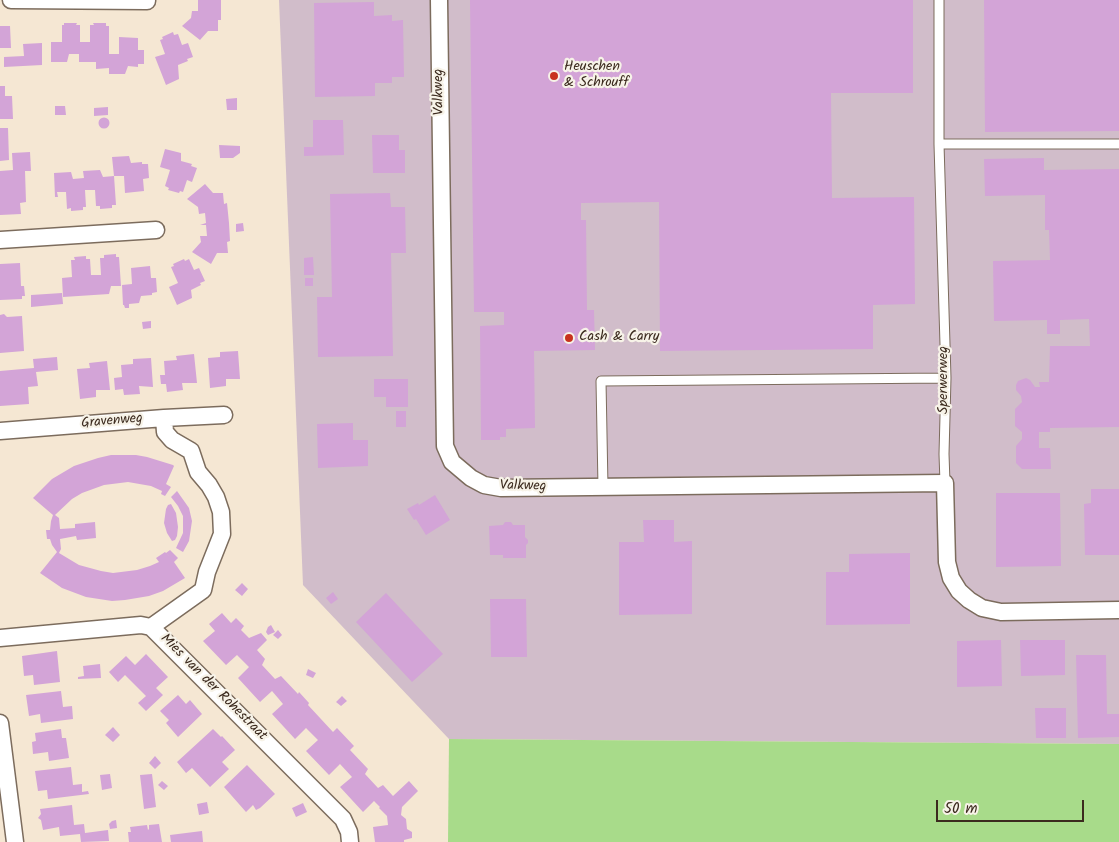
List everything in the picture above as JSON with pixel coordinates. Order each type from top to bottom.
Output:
[{"type":"street","points":[[10,0],[147,1]]},
{"type":"street","name":"Valkweg","points":[[439,0],[445,446],[452,462],[471,478],[484,485],[501,488],[945,483]]},
{"type":"street","points":[[0,240],[156,230]]},
{"type":"street","name":"Gravenweg","points":[[0,431],[224,415]]},
{"type":"street","points":[[151,627],[203,590],[207,572],[222,534],[221,512],[216,497],[198,472],[191,452],[172,440],[165,432],[164,418]]},
{"type":"street","name":"Sperwerweg","points":[[945,483],[946,562],[951,578],[969,600],[982,608],[1001,612],[1119,610]]},
{"type":"street","name":"Mies van der Rohestraat","points":[[0,638],[141,625],[151,627],[343,819],[349,832],[350,842]]},
{"type":"street","points":[[0,723],[3,786],[15,842]]},
{"type":"lane","name":"Sperwerweg","points":[[938,0],[939,144],[946,378],[945,483]]},
{"type":"lane","points":[[939,144],[1119,144]]},
{"type":"lane","points":[[603,486],[601,381],[946,378]]},
{"type":"shaded area","points":[[279,0],[1119,0],[1119,744],[449,739],[303,585]]},
{"type":"green space","points":[[449,739],[1119,744],[1119,842],[448,842]]},
{"type":"building","points":[[198,0],[221,0],[221,20],[218,20],[218,31],[208,31],[200,40],[182,26],[191,18],[192,11],[198,11]]},
{"type":"building","points":[[470,0],[913,0],[913,93],[831,93],[832,198],[914,197],[915,304],[873,305],[873,349],[660,351],[659,202],[581,203],[581,220],[586,220],[587,310],[594,310],[595,350],[534,351],[535,428],[506,429],[506,437],[500,437],[500,440],[481,440],[480,326],[504,325],[504,312],[474,312]]},
{"type":"building","points":[[984,0],[1119,0],[1119,131],[985,132]]},
{"type":"building","points":[[374,2],[374,16],[392,15],[392,21],[403,20],[404,77],[392,77],[392,83],[375,83],[375,96],[315,97],[314,3]]},
{"type":"building","points":[[64,23],[77,23],[76,25],[80,25],[80,42],[90,42],[90,25],[94,25],[93,23],[106,23],[106,26],[109,26],[109,54],[119,54],[119,37],[138,38],[138,50],[144,50],[144,64],[138,64],[138,67],[128,66],[125,74],[109,74],[109,68],[96,69],[96,62],[79,62],[79,54],[69,54],[67,62],[51,62],[51,42],[62,42],[62,25]]},
{"type":"building","points":[[0,26],[10,26],[11,48],[0,48]]},
{"type":"building","points":[[173,32],[174,35],[178,34],[182,45],[188,43],[193,57],[178,65],[179,79],[166,85],[155,57],[165,54],[160,40],[163,39],[162,37]]},
{"type":"building","points":[[42,43],[42,65],[4,67],[4,57],[24,56],[23,44]]},
{"type":"building","points":[[0,86],[5,86],[5,96],[12,96],[13,119],[0,119]]},
{"type":"building","points":[[237,98],[237,110],[227,110],[226,99]]},
{"type":"building","points":[[55,106],[65,106],[66,115],[55,115]]},
{"type":"building","points":[[108,107],[108,115],[94,116],[94,108]]},
{"type":"building","points":[[102,118],[106,118],[109,123],[108,127],[102,128],[99,125],[99,121]]},
{"type":"building","points":[[313,120],[343,120],[344,155],[304,156],[304,147],[313,147]]},
{"type":"building","points":[[0,128],[8,128],[9,160],[0,161]]},
{"type":"building","points":[[372,135],[399,135],[399,150],[405,150],[405,173],[373,173]]},
{"type":"building","points":[[219,145],[240,146],[240,153],[233,158],[220,158]]},
{"type":"building","points":[[165,149],[181,153],[181,161],[192,164],[191,166],[197,168],[192,182],[187,180],[183,192],[180,191],[179,193],[168,190],[169,188],[165,186],[170,170],[160,167]]},
{"type":"building","points":[[30,152],[31,171],[25,171],[26,202],[20,203],[21,214],[0,215],[0,171],[13,170],[12,153]]},
{"type":"building","points":[[129,156],[131,163],[142,162],[142,164],[148,164],[149,178],[143,179],[144,191],[125,193],[124,176],[114,176],[112,157]]},
{"type":"building","points":[[1044,158],[1044,170],[1119,169],[1119,427],[1050,428],[1050,432],[1039,432],[1039,448],[1050,448],[1051,469],[1022,469],[1016,463],[1016,446],[1022,439],[1022,432],[1015,426],[1015,409],[1022,402],[1021,396],[1016,390],[1016,385],[1018,381],[1026,378],[1035,387],[1040,387],[1039,382],[1049,382],[1050,346],[1090,346],[1089,319],[1060,320],[1060,334],[1047,334],[1047,320],[994,321],[993,261],[1050,260],[1049,230],[1045,230],[1045,195],[985,196],[984,159]]},
{"type":"building","points":[[100,170],[103,177],[114,176],[116,205],[112,205],[112,208],[100,209],[100,206],[96,206],[95,190],[85,190],[86,207],[83,207],[83,210],[71,211],[71,208],[67,209],[66,192],[57,192],[58,197],[55,197],[54,173],[71,172],[73,179],[84,178],[83,171]]},
{"type":"building","points":[[205,184],[213,193],[223,193],[224,204],[227,203],[229,223],[230,241],[227,242],[228,253],[217,253],[211,264],[192,252],[201,242],[200,236],[207,236],[206,225],[200,225],[206,223],[205,213],[199,214],[198,207],[187,199]]},
{"type":"building","points":[[390,193],[391,207],[405,207],[406,253],[391,253],[393,356],[318,357],[317,297],[332,297],[330,194]]},
{"type":"building","points":[[243,223],[244,231],[236,232],[236,224]]},
{"type":"building","points":[[116,254],[116,257],[119,257],[121,286],[111,286],[109,294],[63,297],[62,278],[72,277],[71,260],[75,260],[74,257],[86,256],[86,259],[90,259],[91,275],[101,275],[100,258],[104,258],[104,255]]},
{"type":"building","points":[[313,257],[314,275],[304,275],[304,258]]},
{"type":"building","points":[[184,259],[185,261],[189,259],[194,270],[199,268],[205,281],[191,290],[192,298],[177,305],[169,287],[178,283],[171,267],[174,266],[173,264]]},
{"type":"building","points":[[20,263],[21,286],[24,286],[25,296],[22,296],[22,299],[0,300],[0,264]]},
{"type":"building","points":[[150,266],[151,278],[156,278],[157,292],[152,293],[152,295],[141,296],[139,303],[129,304],[129,308],[125,308],[123,305],[122,285],[132,284],[131,268]]},
{"type":"building","points":[[305,278],[313,278],[313,286],[305,286]]},
{"type":"building","points":[[62,293],[63,304],[31,307],[31,295]]},
{"type":"building","points":[[4,314],[7,317],[22,316],[24,351],[0,353],[0,315]]},
{"type":"building","points":[[151,321],[151,328],[143,329],[142,322]]},
{"type":"building","points":[[238,351],[240,379],[226,379],[226,386],[210,388],[208,358],[220,357],[220,352]]},
{"type":"building","points":[[194,354],[197,383],[182,383],[183,390],[167,392],[166,384],[161,384],[160,375],[165,375],[164,361],[177,360],[176,356]]},
{"type":"building","points":[[57,357],[58,370],[36,372],[38,386],[28,387],[29,404],[0,406],[0,371],[34,368],[33,359]]},
{"type":"building","points":[[151,358],[153,387],[139,386],[140,394],[124,395],[123,389],[115,390],[114,378],[122,377],[121,365],[133,364],[133,359]]},
{"type":"building","points":[[107,361],[110,390],[96,390],[96,397],[80,399],[77,369],[90,368],[89,363]]},
{"type":"building","points":[[374,379],[408,379],[408,407],[386,407],[386,397],[374,397]]},
{"type":"building","points":[[396,411],[406,411],[406,427],[396,427]]},
{"type":"building","points":[[353,423],[353,440],[368,440],[368,466],[318,468],[317,424]]},
{"type":"building","points":[[111,455],[136,455],[173,465],[166,484],[171,487],[165,496],[161,494],[162,491],[151,486],[128,482],[104,485],[82,493],[72,499],[55,515],[59,518],[60,529],[75,528],[75,524],[95,522],[96,538],[77,540],[76,536],[60,539],[61,549],[59,553],[79,565],[113,573],[137,570],[150,566],[159,562],[156,558],[170,550],[178,558],[174,562],[185,578],[163,591],[149,596],[112,601],[86,597],[62,588],[40,573],[57,552],[50,539],[47,539],[46,530],[50,530],[53,515],[33,498],[52,479],[74,466]]},
{"type":"building","points":[[1091,489],[1119,489],[1119,555],[1085,555],[1084,504],[1091,503]]},
{"type":"building","points":[[177,491],[189,508],[192,521],[189,541],[183,552],[176,548],[183,533],[183,516],[171,497]]},
{"type":"building","points":[[996,493],[1060,493],[1061,566],[996,567]]},
{"type":"building","points":[[435,495],[450,520],[426,535],[407,509],[418,503],[419,505]]},
{"type":"building","points":[[171,504],[176,513],[178,527],[177,536],[172,541],[164,523],[166,509]]},
{"type":"building","points":[[643,520],[674,520],[674,542],[692,541],[692,614],[619,615],[619,542],[644,542]]},
{"type":"building","points":[[505,522],[511,522],[513,525],[525,525],[525,537],[528,540],[526,558],[503,558],[503,555],[490,555],[489,526],[503,525]]},
{"type":"building","points":[[910,553],[910,624],[826,625],[826,572],[849,572],[849,554]]},
{"type":"building","points":[[242,583],[248,589],[242,596],[235,590]]},
{"type":"building","points":[[333,592],[338,599],[331,604],[326,598]]},
{"type":"building","points":[[386,593],[443,654],[412,682],[356,622]]},
{"type":"building","points":[[490,599],[526,599],[527,657],[491,657]]},
{"type":"building","points":[[222,613],[231,623],[236,618],[244,626],[241,630],[249,638],[261,633],[267,640],[257,650],[265,659],[262,665],[275,679],[281,676],[298,694],[299,692],[309,703],[308,705],[333,732],[337,728],[354,746],[350,750],[368,769],[365,774],[378,788],[383,785],[393,796],[409,781],[418,791],[402,807],[401,815],[406,819],[407,829],[412,832],[412,838],[404,840],[404,842],[375,842],[373,827],[388,825],[387,816],[380,807],[374,801],[363,812],[340,787],[352,777],[340,764],[329,775],[306,751],[318,740],[306,728],[295,739],[272,714],[283,704],[272,691],[260,702],[238,678],[249,667],[237,655],[226,665],[203,641],[215,631],[209,624]]},
{"type":"building","points":[[271,625],[275,632],[268,635],[266,632]]},
{"type":"building","points":[[278,630],[282,635],[278,639],[273,635]]},
{"type":"building","points":[[1001,640],[1002,686],[957,687],[957,641]]},
{"type":"building","points":[[1020,640],[1065,640],[1065,675],[1021,676]]},
{"type":"building","points":[[57,651],[60,682],[34,685],[33,675],[24,676],[22,656]]},
{"type":"building","points":[[146,654],[168,677],[156,688],[163,695],[146,711],[138,703],[146,696],[125,675],[118,682],[109,672],[126,656],[135,665]]},
{"type":"building","points":[[1076,655],[1106,655],[1107,714],[1119,714],[1119,737],[1078,738]]},
{"type":"building","points":[[100,664],[101,678],[78,679],[78,677],[84,676],[83,666]]},
{"type":"building","points":[[308,669],[316,673],[313,678],[306,675]]},
{"type":"building","points":[[61,691],[63,707],[72,706],[73,719],[41,723],[40,714],[29,716],[26,695]]},
{"type":"building","points":[[178,695],[186,704],[190,700],[202,714],[178,737],[166,723],[169,720],[160,711]]},
{"type":"building","points":[[342,696],[347,701],[341,706],[336,702]]},
{"type":"building","points":[[1035,708],[1066,708],[1066,738],[1036,738]]},
{"type":"building","points":[[113,727],[120,735],[113,742],[105,735]]},
{"type":"building","points":[[61,729],[62,738],[66,738],[69,758],[49,761],[48,752],[33,754],[32,742],[36,741],[35,733]]},
{"type":"building","points":[[213,729],[235,750],[222,762],[229,769],[210,787],[192,768],[186,773],[177,762]]},
{"type":"building","points":[[155,756],[161,763],[155,769],[149,763]]},
{"type":"building","points":[[247,765],[275,794],[260,808],[256,810],[253,805],[246,812],[224,787]]},
{"type":"building","points":[[71,767],[73,785],[82,784],[82,792],[88,791],[89,794],[48,799],[47,790],[38,791],[35,771]]},
{"type":"building","points":[[110,774],[112,788],[102,790],[100,775]]},
{"type":"building","points":[[152,774],[156,807],[144,809],[140,775]]},
{"type":"building","points":[[162,781],[168,786],[164,790],[158,785]]},
{"type":"building","points":[[207,802],[209,813],[199,815],[197,804]]},
{"type":"building","points":[[303,803],[307,812],[296,817],[292,808]]},
{"type":"building","points":[[72,805],[74,825],[84,824],[85,833],[108,830],[109,841],[81,842],[80,834],[60,836],[59,827],[43,830],[41,820],[38,818],[41,814],[40,809]]},
{"type":"building","points":[[116,820],[117,828],[110,829],[109,824]]},
{"type":"building","points":[[159,824],[162,842],[129,842],[128,832],[131,832],[130,827],[147,825],[148,830],[149,825]]},
{"type":"building","points":[[202,831],[203,842],[171,842],[170,835]]},
{"type":"place","name":"Heuschen & Schrouff","points":[[554,76]]},
{"type":"place","name":"Cash & Carry","points":[[569,338]]}]
